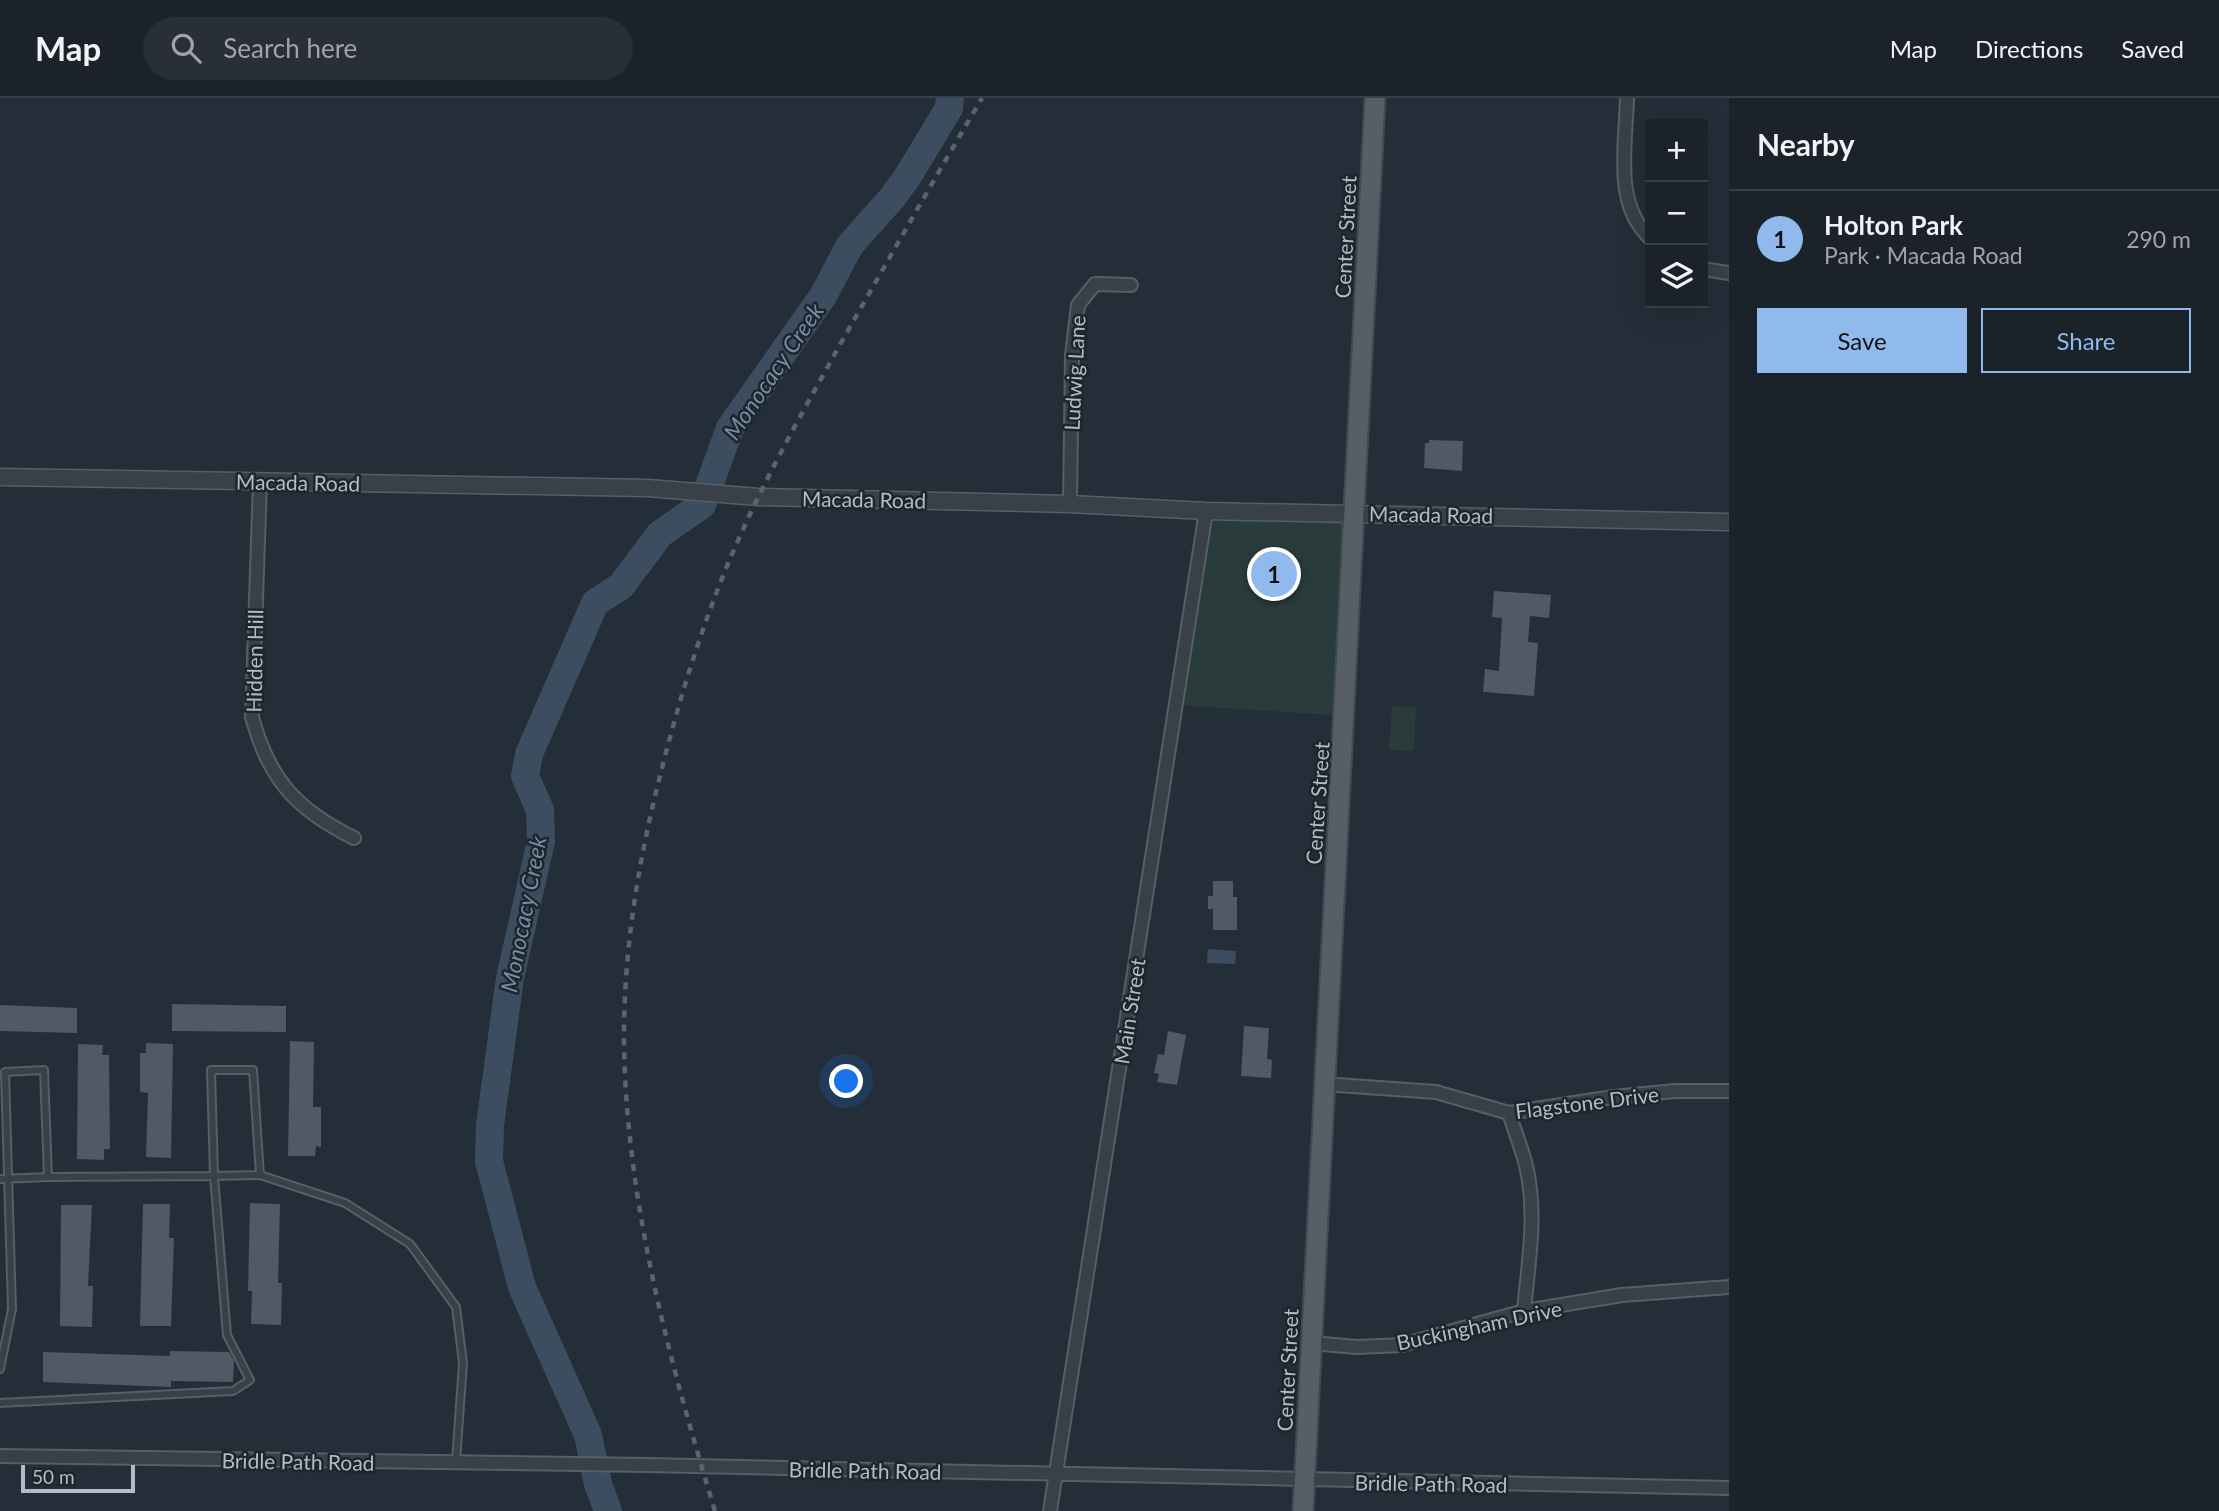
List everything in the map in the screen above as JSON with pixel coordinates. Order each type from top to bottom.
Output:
[{"type":"main road","name":"Center Street","points":[[1303,1511],[1323,1084],[1346,716],[1353,512],[1375,98]]},
{"type":"street","points":[[1627,98],[1625,176],[1631,212],[1639,228],[1645,233]]},
{"type":"street","points":[[1708,270],[1729,273]]},
{"type":"street","name":"Ludwig Lane","points":[[1070,503],[1072,355],[1078,305],[1095,284],[1131,285]]},
{"type":"street","name":"Macada Road","points":[[0,477],[649,488],[743,496],[1070,503],[1206,511],[1729,522]]},
{"type":"street","name":"Hidden Hill","points":[[260,482],[252,717],[260,744],[282,783],[308,812],[354,838]]},
{"type":"street","name":"Main Street","points":[[1051,1511],[1206,511]]},
{"type":"street","name":"Flagstone Drive","points":[[1323,1084],[1436,1092],[1509,1113],[1638,1094],[1729,1091]]},
{"type":"street","points":[[1509,1113],[1527,1170],[1532,1218],[1524,1311]]},
{"type":"street","name":"Buckingham Drive","points":[[1311,1343],[1357,1347],[1402,1345],[1524,1311],[1622,1295],[1729,1287]]},
{"type":"street","name":"Bridle Path Road","points":[[0,1455],[647,1465],[1729,1488]]},
{"type":"lane","points":[[0,1369],[12,1309],[3,1179],[5,1072],[44,1070],[48,1177]]},
{"type":"lane","points":[[0,1403],[233,1391],[250,1380],[226,1335],[214,1176],[211,1070],[253,1070],[260,1175]]},
{"type":"lane","points":[[3,1179],[260,1175],[345,1203],[410,1244],[456,1307],[463,1363],[456,1464]]},
{"type":"green space","points":[[1206,511],[1353,512],[1346,716],[1176,705]]},
{"type":"green space","points":[[1392,706],[1416,707],[1414,751],[1389,750]]},
{"type":"water","points":[[1208,949],[1236,951],[1235,964],[1207,963]]},
{"type":"building","points":[[1429,440],[1463,441],[1462,471],[1424,468],[1425,443],[1429,443]]},
{"type":"building","points":[[1494,591],[1551,595],[1549,618],[1530,616],[1528,642],[1538,643],[1534,696],[1483,692],[1485,669],[1499,671],[1502,618],[1492,617]]},
{"type":"building","points":[[1213,881],[1233,881],[1233,897],[1237,897],[1237,930],[1213,930],[1213,909],[1208,909],[1208,896],[1213,896]]},
{"type":"building","points":[[172,1004],[286,1006],[286,1032],[172,1031]]},
{"type":"building","points":[[0,1005],[77,1008],[77,1033],[0,1031]]},
{"type":"building","points":[[1244,1026],[1269,1028],[1267,1059],[1272,1060],[1271,1078],[1241,1076]]},
{"type":"building","points":[[1168,1031],[1186,1035],[1177,1085],[1157,1082],[1159,1074],[1154,1073],[1158,1054],[1164,1055]]},
{"type":"building","points":[[290,1041],[314,1042],[313,1107],[321,1107],[321,1147],[316,1146],[315,1156],[288,1156]]},
{"type":"building","points":[[146,1043],[173,1044],[171,1158],[146,1157],[148,1093],[140,1092],[140,1053],[146,1053]]},
{"type":"building","points":[[78,1044],[103,1045],[102,1055],[109,1055],[110,1149],[104,1149],[104,1160],[77,1159]]},
{"type":"building","points":[[250,1203],[280,1204],[278,1283],[282,1283],[281,1325],[251,1324],[252,1291],[248,1291]]},
{"type":"building","points":[[143,1204],[170,1204],[169,1238],[174,1238],[171,1326],[140,1326]]},
{"type":"building","points":[[61,1205],[92,1205],[88,1286],[93,1286],[92,1327],[60,1326]]},
{"type":"building","points":[[170,1351],[229,1352],[234,1361],[233,1382],[171,1381],[171,1387],[43,1382],[43,1352],[170,1356]]},
{"type":"waterway","name":"Monocacy Creek","points":[[608,1511],[598,1484],[588,1435],[522,1287],[489,1161],[490,1125],[510,978],[541,841],[540,810],[525,776],[529,754],[595,603],[621,586],[660,534],[702,505],[730,428],[823,296],[850,245],[908,176],[949,108],[950,98]]},
{"type":"railway","points":[[715,1511],[682,1397],[653,1281],[633,1164],[627,1105],[624,1014],[628,950],[642,855],[663,764],[686,683],[703,629],[736,544],[813,393],[982,98]]},
{"type":"place","name":"Holton Park","points":[[1274,574]]}]
